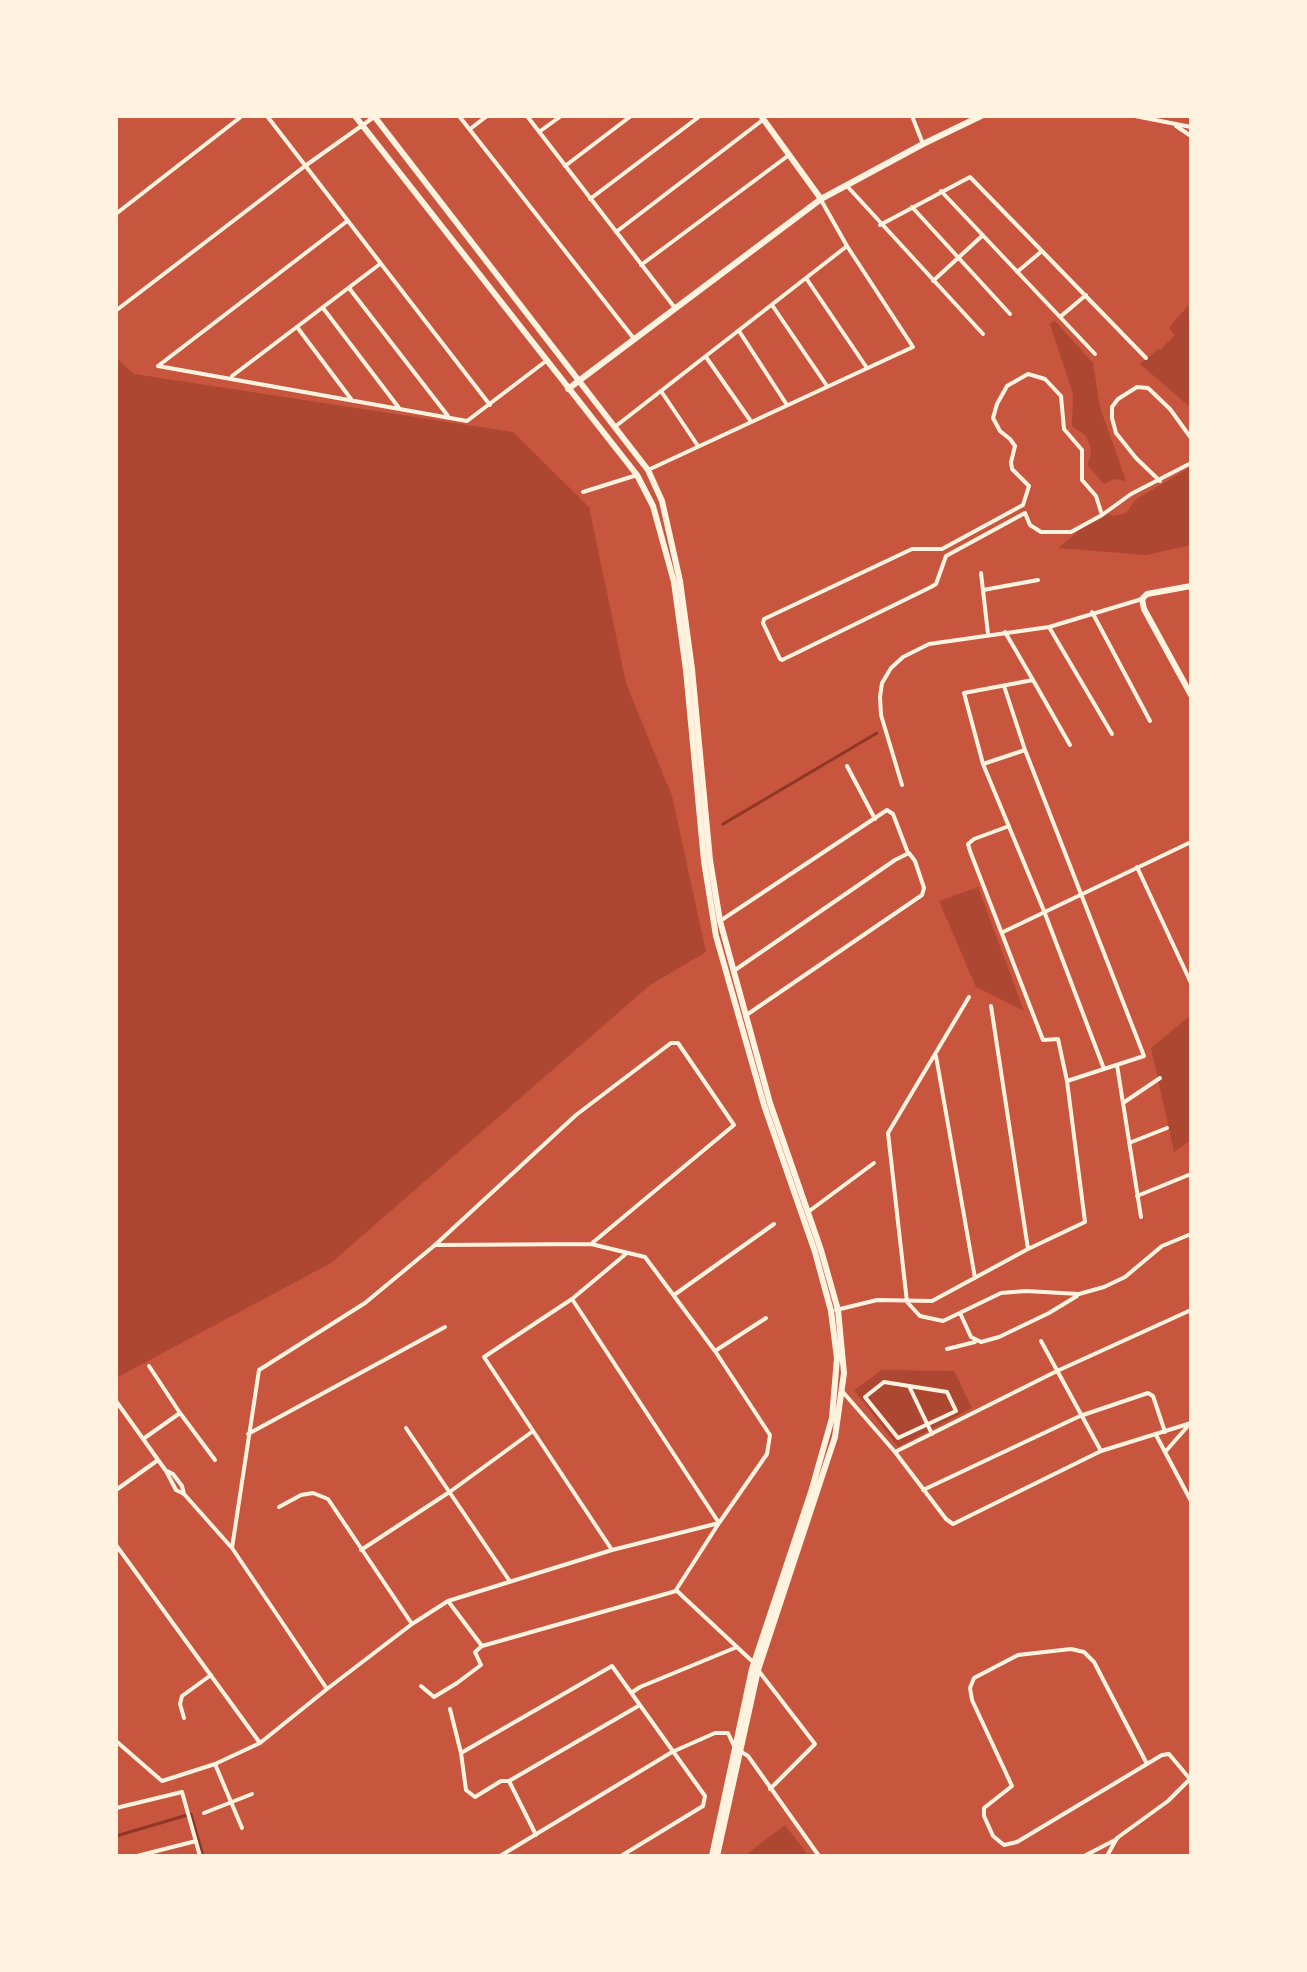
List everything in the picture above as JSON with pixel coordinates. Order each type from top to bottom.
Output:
[{"type":"main road","points":[[355,116],[637,475],[658,517],[672,568],[693,683],[710,860],[720,921],[770,1103],[834,1310],[844,1358],[842,1391],[829,1456],[756,1667]]},
{"type":"main road","points":[[375,116],[648,470],[667,515],[713,922],[764,1105],[805,1213]]},
{"type":"main road","points":[[568,389],[821,199],[981,116]]},
{"type":"main road","points":[[762,118],[821,199]]},
{"type":"main road","points":[[1191,586],[1147,594],[1142,599],[1191,695]]},
{"type":"main road","points":[[714,1856],[756,1667],[832,1418],[837,1358],[834,1310]]},
{"type":"street","points":[[117,213],[242,116]]},
{"type":"street","points":[[267,116],[490,405]]},
{"type":"street","points":[[118,309],[375,116]]},
{"type":"street","points":[[459,116],[635,340]]},
{"type":"street","points":[[470,129],[487,116]]},
{"type":"street","points":[[527,116],[675,308]]},
{"type":"street","points":[[539,132],[561,116]]},
{"type":"street","points":[[565,166],[631,116]]},
{"type":"street","points":[[590,199],[700,116]]},
{"type":"street","points":[[912,116],[923,144]]},
{"type":"street","points":[[1135,116],[1191,126]]},
{"type":"street","points":[[616,232],[762,118]]},
{"type":"street","points":[[1174,124],[1191,136]]},
{"type":"street","points":[[641,265],[789,155]]},
{"type":"street","points":[[880,225],[970,177],[1146,358]]},
{"type":"street","points":[[845,187],[983,334]]},
{"type":"street","points":[[941,191],[1095,354]]},
{"type":"street","points":[[648,470],[913,347],[847,246],[821,199]]},
{"type":"street","points":[[912,207],[1010,314]]},
{"type":"street","points":[[346,222],[158,366],[467,421],[546,361]]},
{"type":"street","points":[[933,281],[983,235]]},
{"type":"street","points":[[615,427],[847,246]]},
{"type":"street","points":[[1017,272],[1042,251]]},
{"type":"street","points":[[230,378],[380,264]]},
{"type":"street","points":[[806,278],[867,368]]},
{"type":"street","points":[[349,288],[449,418]]},
{"type":"street","points":[[1060,317],[1086,295]]},
{"type":"street","points":[[772,305],[827,386]]},
{"type":"street","points":[[323,308],[400,409]]},
{"type":"street","points":[[297,327],[351,400]]},
{"type":"street","points":[[739,331],[787,405]]},
{"type":"street","points":[[706,357],[751,421]]},
{"type":"street","points":[[1102,515],[1096,496],[1082,480],[1082,450],[1064,429],[1061,396],[1045,379],[1028,374],[1007,386],[993,418],[1000,431],[1015,446],[1012,469],[1029,486],[1023,505],[942,549],[912,549],[764,619],[763,623],[780,659],[931,587],[936,584],[946,556],[1025,513],[1030,525],[1041,532],[1071,532],[1102,515],[1131,494],[1191,463]]},
{"type":"street","points":[[1161,481],[1136,458],[1116,433],[1112,407],[1118,399],[1137,387],[1148,388],[1170,409],[1191,438]]},
{"type":"street","points":[[661,391],[698,446]]},
{"type":"street","points":[[583,492],[637,475]]},
{"type":"street","points":[[962,538],[962,546]]},
{"type":"street","points":[[981,573],[988,634]]},
{"type":"street","points":[[983,590],[1038,580]]},
{"type":"street","points":[[902,785],[881,715],[882,683],[891,668],[929,644],[1049,627],[1142,599]]},
{"type":"street","points":[[1092,612],[1150,721]]},
{"type":"street","points":[[1049,627],[1112,734]]},
{"type":"street","points":[[1005,632],[1070,745]]},
{"type":"street","points":[[1033,680],[964,693],[983,764],[1044,911],[1104,1069]]},
{"type":"street","points":[[1004,686],[1025,750],[1144,1056],[1067,1081]]},
{"type":"street","points":[[983,764],[1025,750]]},
{"type":"street","points":[[847,766],[875,819]]},
{"type":"street","points":[[720,921],[890,811],[915,861],[924,888],[922,895],[745,1016]]},
{"type":"street","points":[[834,1310],[877,1300],[932,1301],[1085,1222],[1067,1081],[1058,1039],[1043,1040],[968,844],[1009,826]]},
{"type":"street","points":[[1003,932],[1190,844]]},
{"type":"street","points":[[733,972],[909,853]]},
{"type":"street","points":[[1137,867],[1191,983]]},
{"type":"street","points":[[969,997],[888,1133],[907,1302],[920,1316],[943,1321],[1001,1293],[1079,1294]]},
{"type":"street","points":[[991,1006],[1028,1249]]},
{"type":"street","points":[[232,1548],[259,1370],[365,1303],[435,1245],[576,1115],[671,1043],[678,1043],[734,1125],[591,1244]]},
{"type":"street","points":[[936,1054],[975,1278]]},
{"type":"street","points":[[1117,1065],[1141,1217]]},
{"type":"street","points":[[1123,1103],[1160,1078]]},
{"type":"street","points":[[1129,1143],[1167,1128]]},
{"type":"street","points":[[805,1213],[874,1163]]},
{"type":"street","points":[[1137,1196],[1191,1174]]},
{"type":"street","points":[[674,1295],[774,1224]]},
{"type":"street","points":[[947,1349],[999,1337],[1059,1308],[1079,1294],[1115,1282],[1162,1246],[1191,1234]]},
{"type":"street","points":[[421,1686],[434,1697],[457,1683],[481,1665],[475,1652],[482,1646],[676,1590],[767,1454],[770,1435],[715,1351],[645,1257],[591,1244],[435,1245]]},
{"type":"street","points":[[612,1550],[484,1357],[572,1299],[627,1253]]},
{"type":"street","points":[[572,1299],[719,1523]]},
{"type":"street","points":[[895,1452],[1057,1371],[1191,1310]]},
{"type":"street","points":[[960,1313],[971,1337],[978,1342]]},
{"type":"street","points":[[715,1351],[766,1318]]},
{"type":"street","points":[[248,1434],[445,1327]]},
{"type":"street","points":[[1041,1341],[1101,1451]]},
{"type":"street","points":[[149,1366],[215,1460]]},
{"type":"street","points":[[884,1382],[947,1392],[956,1411],[927,1424],[898,1438],[865,1397],[884,1382]]},
{"type":"street","points":[[909,1386],[932,1434]]},
{"type":"street","points":[[842,1391],[953,1524],[1101,1451],[1190,1424]]},
{"type":"street","points":[[923,1490],[1080,1416],[1149,1393],[1153,1396],[1165,1432]]},
{"type":"street","points":[[116,1401],[176,1490],[184,1494],[232,1548],[327,1689]]},
{"type":"street","points":[[143,1439],[180,1413]]},
{"type":"street","points":[[1165,1452],[1190,1424]]},
{"type":"street","points":[[406,1428],[509,1580]]},
{"type":"street","points":[[361,1550],[451,1491],[533,1431]]},
{"type":"street","points":[[1156,1435],[1191,1501]]},
{"type":"street","points":[[116,1490],[158,1460]]},
{"type":"street","points":[[279,1507],[301,1495],[313,1493],[328,1499],[412,1624]]},
{"type":"street","points":[[116,1741],[162,1781],[215,1764],[260,1743],[412,1624],[448,1601],[612,1550],[719,1523]]},
{"type":"street","points":[[116,1545],[260,1743]]},
{"type":"street","points":[[676,1590],[756,1667],[815,1744],[770,1789]]},
{"type":"street","points":[[448,1601],[482,1646]]},
{"type":"street","points":[[631,1693],[737,1647]]},
{"type":"street","points":[[1084,1856],[1117,1838],[1168,1801],[1190,1778],[1169,1754],[1017,1842],[1004,1845],[993,1836],[984,1816],[984,1808],[1012,1786],[972,1700],[970,1688],[974,1678],[1018,1655],[1071,1649],[1084,1652],[1094,1662],[1147,1764]]},
{"type":"street","points":[[461,1753],[612,1666],[705,1796],[703,1806],[621,1856]]},
{"type":"street","points":[[184,1718],[180,1704],[182,1696],[211,1675]]},
{"type":"street","points":[[450,1709],[466,1790],[475,1797],[501,1781],[509,1781],[640,1705]]},
{"type":"street","points":[[500,1856],[672,1752],[715,1733],[728,1733],[819,1856]]},
{"type":"street","points":[[215,1764],[242,1828]]},
{"type":"street","points":[[509,1781],[536,1835]]},
{"type":"street","points":[[116,1808],[182,1792],[200,1856]]},
{"type":"street","points":[[204,1813],[252,1794]]},
{"type":"street","points":[[1107,1856],[1117,1838]]},
{"type":"street","points":[[137,1856],[196,1841]]},
{"type":"shaded area","points":[[1191,302],[1191,408],[1140,364],[1175,335],[1169,328]]},
{"type":"shaded area","points":[[1054,320],[1093,363],[1100,407],[1126,481],[1114,479],[1104,484],[1087,465],[1091,455],[1090,445],[1085,435],[1072,426],[1073,394],[1050,324]]},
{"type":"shaded area","points":[[116,358],[134,374],[513,432],[589,507],[626,683],[672,796],[706,952],[650,985],[331,1263],[116,1378]]},
{"type":"shaded area","points":[[1191,467],[1191,545],[1146,555],[1058,548],[1103,511],[1114,516],[1126,513],[1136,499]]},
{"type":"shaded area","points":[[978,887],[1024,1011],[976,987],[939,901]]},
{"type":"shaded area","points":[[1191,1015],[1191,1140],[1174,1152],[1151,1048]]},
{"type":"shaded area","points":[[882,1370],[954,1371],[972,1408],[898,1447],[854,1390]]},
{"type":"shaded area","points":[[785,1825],[809,1856],[744,1856]]},
{"type":"waterway","points":[[723,824],[877,733]]},
{"type":"waterway","points":[[116,1836],[191,1814],[203,1856]]}]
